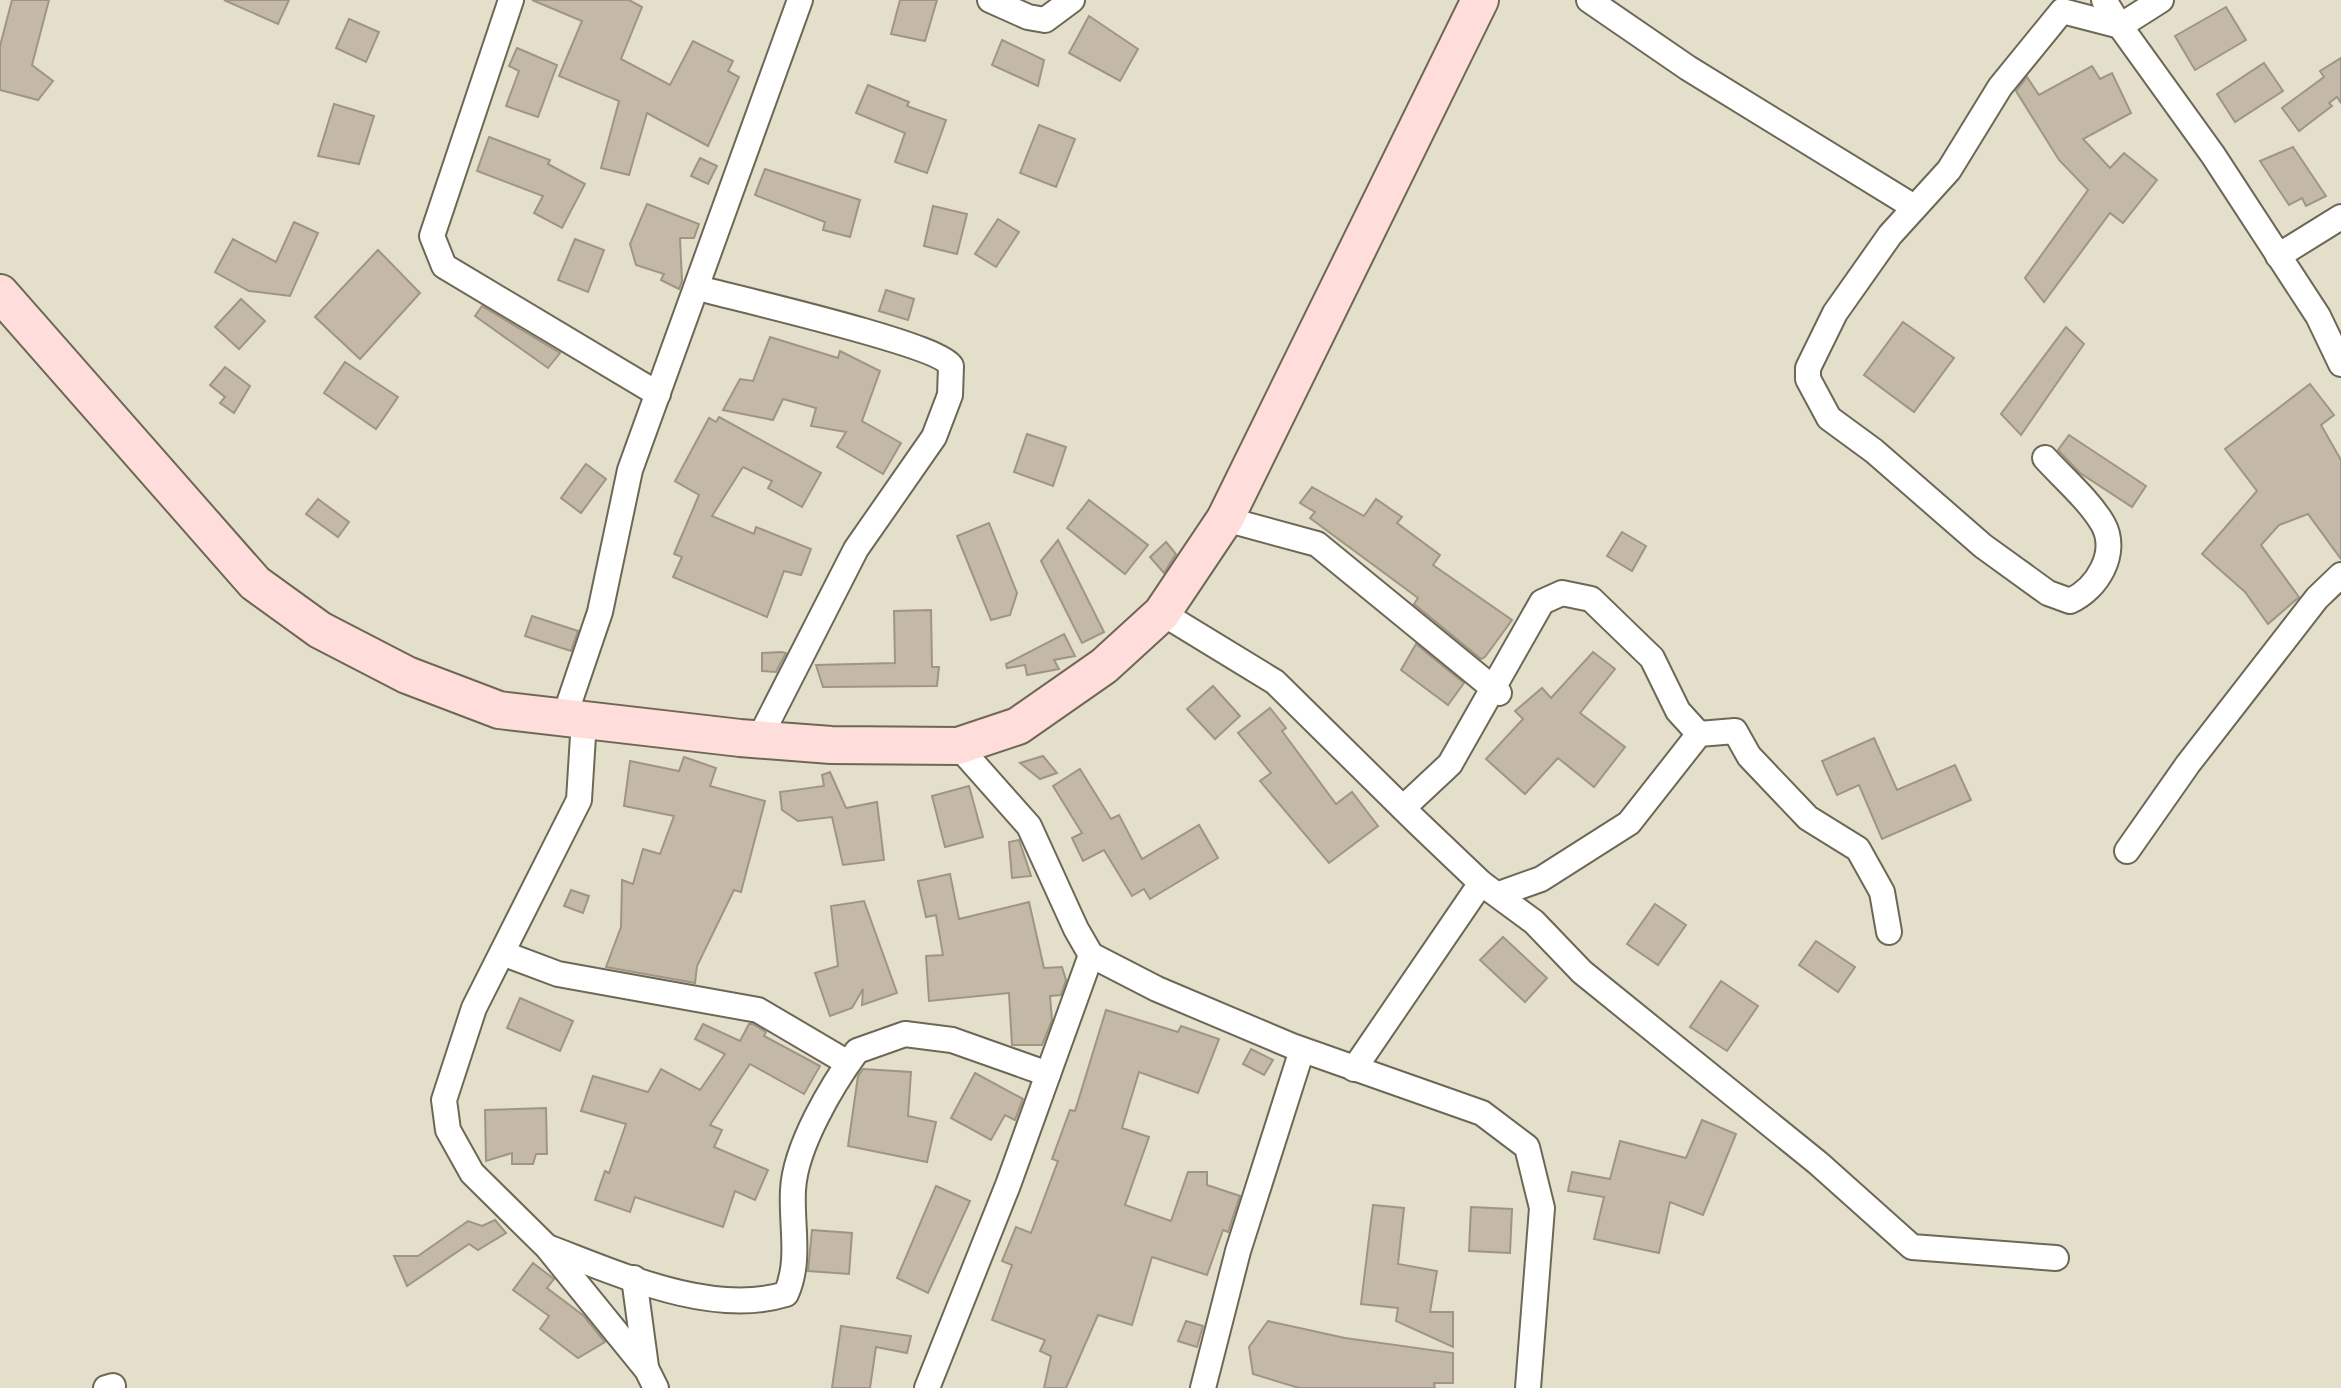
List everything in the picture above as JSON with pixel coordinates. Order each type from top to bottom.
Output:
[{"type":"main road","points":[[0,293],[255,583],[320,630],[407,675],[499,710],[759,739],[958,746],[1018,726],[1104,666],[1162,613],[1225,519],[1480,0]]},
{"type":"street","points":[[511,0],[432,236],[437,255],[444,266],[658,394]]},
{"type":"street","points":[[651,1379],[547,1247],[472,1173],[448,1130],[444,1100],[474,1008],[579,800],[574,719],[630,470],[800,0]]},
{"type":"street","points":[[990,0],[1028,17],[1045,20],[1072,0]]},
{"type":"street","points":[[1589,0],[1700,76],[1914,207]]},
{"type":"street","points":[[2104,0],[2206,145],[2318,316],[2341,364]]},
{"type":"street","points":[[2045,458],[2103,524],[2108,542],[2108,556],[2100,575],[2088,593],[2070,601],[2048,593],[1983,546],[1874,451],[1829,418],[1813,391],[1808,368],[1835,313],[1914,207],[1949,170],[2000,87],[2062,11],[2120,26],[2161,0]]},
{"type":"street","points":[[2278,256],[2341,217]]},
{"type":"street","points":[[698,288],[938,354],[951,366],[950,395],[934,437],[856,549],[759,739]]},
{"type":"street","points":[[1225,519],[1317,544],[1496,691]]},
{"type":"street","points":[[2127,851],[2225,716],[2317,598],[2341,575]]},
{"type":"street","points":[[1403,808],[1450,764],[1496,691],[1542,602],[1562,593],[1591,599],[1652,658],[1678,711],[1699,734]]},
{"type":"street","points":[[1162,613],[1275,682],[1403,808],[1490,889],[1534,922],[1582,972],[1645,1027],[1818,1163],[1912,1247],[2056,1258]]},
{"type":"street","points":[[1354,1069],[1490,889],[1541,879],[1629,823],[1699,734],[1735,731],[1749,756],[1808,818],[1858,849],[1882,892],[1889,932]]},
{"type":"street","points":[[958,746],[1029,826],[1091,955],[1157,989],[1302,1050],[1482,1113],[1527,1147],[1542,1208],[1528,1388]]},
{"type":"street","points":[[502,953],[558,974],[758,1010],[848,1063]]},
{"type":"street","points":[[927,1388],[1091,955]]},
{"type":"street","points":[[547,1247],[702,1299],[773,1298],[786,1294],[794,1276],[793,1187],[810,1132],[857,1051],[905,1034],[952,1040],[1048,1074]]},
{"type":"street","points":[[1205,1387],[1238,1251],[1302,1050]]},
{"type":"street","points":[[634,1278],[651,1379]]},
{"type":"building","points":[[12,0],[49,0],[32,65],[53,81],[38,100],[0,90],[0,46]]},
{"type":"building","points":[[224,0],[289,0],[278,24]]},
{"type":"building","points":[[532,0],[629,0],[642,7],[621,59],[670,85],[693,41],[733,61],[728,71],[739,77],[708,146],[647,113],[629,175],[601,168],[619,101],[559,76],[582,21]]},
{"type":"building","points":[[900,0],[937,0],[925,41],[891,34]]},
{"type":"building","points":[[2226,7],[2246,40],[2195,70],[2175,36]]},
{"type":"building","points":[[1089,16],[1138,49],[1120,81],[1069,53]]},
{"type":"building","points":[[349,19],[379,32],[366,62],[336,48]]},
{"type":"building","points":[[1002,40],[1044,60],[1038,86],[992,65]]},
{"type":"building","points":[[517,48],[557,65],[538,117],[506,106],[519,71],[509,66]]},
{"type":"building","points":[[2341,58],[2341,103],[2337,97],[2329,103],[2332,106],[2299,131],[2282,108],[2324,77],[2320,71]]},
{"type":"building","points":[[2264,63],[2283,91],[2235,122],[2217,94]]},
{"type":"building","points":[[2092,66],[2100,79],[2112,73],[2131,113],[2083,139],[2110,168],[2124,153],[2157,180],[2123,223],[2110,213],[2044,302],[2025,278],[2088,190],[2059,160],[2016,91],[2027,77],[2039,95]]},
{"type":"building","points":[[868,85],[909,102],[907,106],[946,120],[927,173],[895,162],[905,133],[856,113]]},
{"type":"building","points":[[334,104],[374,116],[359,164],[318,156]]},
{"type":"building","points":[[1039,125],[1075,139],[1056,187],[1020,173]]},
{"type":"building","points":[[489,137],[550,160],[548,164],[585,184],[562,228],[534,213],[543,196],[477,171]]},
{"type":"building","points":[[2293,147],[2326,196],[2306,206],[2302,198],[2289,205],[2260,161]]},
{"type":"building","points":[[700,158],[717,166],[708,184],[691,176]]},
{"type":"building","points":[[765,169],[860,200],[850,237],[823,230],[825,222],[755,195]]},
{"type":"building","points":[[647,204],[699,224],[694,238],[680,238],[682,281],[679,289],[661,280],[664,274],[636,265],[630,244]]},
{"type":"building","points":[[933,206],[967,214],[957,254],[924,246]]},
{"type":"building","points":[[998,219],[1019,232],[996,267],[975,254]]},
{"type":"building","points":[[294,222],[318,233],[290,296],[249,291],[215,272],[233,239],[276,262]]},
{"type":"building","points":[[575,239],[604,250],[588,292],[558,280]]},
{"type":"building","points":[[378,250],[420,293],[360,359],[315,317]]},
{"type":"building","points":[[886,290],[914,299],[908,320],[879,311]]},
{"type":"building","points":[[241,299],[265,321],[239,349],[215,327]]},
{"type":"building","points":[[482,306],[560,353],[548,368],[475,316]]},
{"type":"building","points":[[1903,322],[1954,358],[1914,412],[1864,375]]},
{"type":"building","points":[[2066,327],[2084,344],[2021,435],[2001,414]]},
{"type":"building","points":[[770,337],[838,358],[840,351],[880,371],[862,421],[901,443],[883,474],[837,447],[846,432],[811,426],[816,408],[783,399],[773,420],[723,410],[740,379],[753,381]]},
{"type":"building","points":[[345,362],[398,397],[376,429],[324,393]]},
{"type":"building","points":[[225,367],[250,386],[234,413],[220,403],[225,397],[210,385]]},
{"type":"building","points":[[2310,384],[2334,415],[2321,425],[2341,460],[2341,559],[2308,514],[2279,525],[2261,545],[2299,597],[2268,624],[2245,592],[2202,554],[2257,491],[2225,449]]},
{"type":"building","points":[[719,417],[821,473],[802,507],[768,488],[772,481],[743,467],[712,516],[754,534],[756,527],[811,549],[801,575],[784,571],[767,617],[673,577],[682,557],[674,554],[699,495],[675,481],[709,418],[716,422]]},
{"type":"building","points":[[1027,434],[1066,447],[1053,486],[1014,472]]},
{"type":"building","points":[[2069,435],[2146,486],[2132,507],[2080,473],[2058,450]]},
{"type":"building","points":[[586,464],[606,479],[581,513],[561,498]]},
{"type":"building","points":[[1312,487],[1364,516],[1376,499],[1402,517],[1397,523],[1440,555],[1433,565],[1512,620],[1485,657],[1481,659],[1414,604],[1418,598],[1310,518],[1315,512],[1300,503]]},
{"type":"building","points":[[318,499],[349,522],[338,537],[306,514]]},
{"type":"building","points":[[1089,500],[1148,545],[1125,574],[1067,528]]},
{"type":"building","points":[[989,523],[1017,593],[1010,615],[991,620],[957,536]]},
{"type":"building","points":[[1622,532],[1646,546],[1632,571],[1607,556]]},
{"type":"building","points":[[1058,540],[1104,632],[1082,643],[1041,561]]},
{"type":"building","points":[[1166,542],[1176,554],[1164,573],[1150,557]]},
{"type":"building","points":[[931,610],[932,667],[939,667],[937,686],[823,687],[816,665],[895,663],[894,611]]},
{"type":"building","points":[[532,616],[578,631],[571,651],[525,636]]},
{"type":"building","points":[[1064,634],[1075,656],[1054,660],[1059,669],[1027,675],[1025,665],[1007,668],[1006,664]]},
{"type":"building","points":[[1416,644],[1464,683],[1448,705],[1401,670]]},
{"type":"building","points":[[1593,652],[1615,669],[1580,713],[1625,747],[1594,787],[1558,758],[1525,794],[1486,759],[1523,719],[1515,711],[1542,688],[1551,698]]},
{"type":"building","points":[[762,653],[786,653],[776,672],[762,671]]},
{"type":"building","points":[[1213,686],[1240,716],[1215,739],[1187,709]]},
{"type":"building","points":[[1270,708],[1286,728],[1282,731],[1336,804],[1352,792],[1378,826],[1329,863],[1260,781],[1271,773],[1238,733]]},
{"type":"building","points":[[1874,738],[1897,790],[1955,765],[1971,800],[1882,839],[1859,785],[1837,795],[1822,761]]},
{"type":"building","points":[[1043,756],[1057,773],[1040,779],[1020,763]]},
{"type":"building","points":[[684,757],[716,768],[710,786],[765,801],[741,892],[734,890],[697,966],[695,983],[606,967],[621,927],[622,880],[633,884],[643,849],[660,854],[674,816],[624,806],[630,761],[679,771]]},
{"type":"building","points":[[1080,769],[1111,819],[1119,815],[1142,859],[1199,825],[1218,858],[1150,899],[1144,889],[1132,896],[1104,850],[1083,861],[1072,838],[1082,833],[1053,786]]},
{"type":"building","points":[[830,772],[846,808],[877,802],[884,860],[843,865],[832,817],[798,821],[782,810],[780,792],[824,786],[822,775]]},
{"type":"building","points":[[969,786],[983,837],[945,847],[932,796]]},
{"type":"building","points":[[1019,840],[1031,876],[1012,878],[1009,842]]},
{"type":"building","points":[[950,874],[959,919],[1029,902],[1044,968],[1062,967],[1066,980],[1061,995],[1050,996],[1052,1020],[1042,1045],[1012,1045],[1009,993],[929,1001],[926,956],[943,955],[936,915],[926,917],[918,881]]},
{"type":"building","points":[[571,890],[589,896],[583,913],[564,906]]},
{"type":"building","points":[[864,901],[897,993],[862,1005],[863,989],[852,1008],[830,1016],[815,973],[838,966],[831,906]]},
{"type":"building","points":[[1655,904],[1686,925],[1658,965],[1627,944]]},
{"type":"building","points":[[1503,937],[1547,978],[1525,1002],[1480,960]]},
{"type":"building","points":[[1816,941],[1855,967],[1838,992],[1799,965]]},
{"type":"building","points":[[1721,981],[1758,1006],[1727,1051],[1690,1027]]},
{"type":"building","points":[[520,998],[573,1021],[560,1051],[507,1028]]},
{"type":"building","points":[[1106,1010],[1178,1032],[1181,1026],[1219,1039],[1198,1093],[1139,1072],[1122,1128],[1149,1137],[1125,1205],[1171,1221],[1188,1172],[1207,1172],[1207,1185],[1240,1196],[1228,1232],[1223,1230],[1207,1275],[1152,1257],[1132,1325],[1098,1315],[1066,1388],[1044,1388],[1051,1356],[1040,1351],[1045,1340],[992,1320],[1012,1265],[1002,1261],[1016,1227],[1031,1233],[1058,1161],[1052,1159],[1070,1110],[1075,1111]]},
{"type":"building","points":[[703,1024],[740,1041],[749,1024],[753,1024],[766,1032],[764,1036],[820,1066],[804,1094],[750,1064],[710,1125],[722,1130],[714,1147],[768,1170],[755,1200],[735,1191],[723,1227],[635,1197],[630,1212],[595,1200],[605,1171],[609,1173],[626,1124],[581,1111],[593,1076],[648,1092],[661,1069],[700,1090],[725,1054],[695,1039]]},
{"type":"building","points":[[1251,1049],[1273,1060],[1264,1075],[1243,1064]]},
{"type":"building","points":[[863,1069],[911,1072],[908,1116],[936,1122],[927,1162],[848,1146],[858,1076]]},
{"type":"building","points":[[975,1073],[1023,1099],[1015,1120],[1005,1115],[991,1140],[951,1118]]},
{"type":"building","points":[[546,1108],[547,1154],[536,1154],[533,1164],[512,1164],[512,1153],[486,1161],[485,1110]]},
{"type":"building","points":[[1702,1120],[1736,1134],[1703,1215],[1670,1202],[1659,1253],[1594,1239],[1604,1197],[1568,1191],[1572,1172],[1610,1179],[1620,1141],[1686,1158]]},
{"type":"building","points":[[936,1186],[970,1201],[928,1293],[897,1278]]},
{"type":"building","points":[[1373,1205],[1404,1208],[1398,1264],[1437,1271],[1430,1312],[1453,1312],[1453,1347],[1396,1321],[1398,1308],[1361,1304]]},
{"type":"building","points":[[1471,1207],[1512,1209],[1510,1253],[1469,1251]]},
{"type":"building","points":[[495,1220],[506,1233],[478,1250],[469,1244],[407,1286],[394,1256],[418,1256],[468,1221],[482,1226]]},
{"type":"building","points":[[812,1230],[852,1233],[849,1274],[808,1271]]},
{"type":"building","points":[[533,1263],[554,1279],[547,1288],[584,1316],[605,1342],[578,1358],[540,1329],[549,1316],[513,1290]]},
{"type":"building","points":[[1186,1321],[1203,1326],[1197,1347],[1178,1341]]},
{"type":"building","points":[[1268,1321],[1345,1338],[1453,1353],[1453,1383],[1434,1383],[1435,1388],[1299,1388],[1253,1374],[1249,1347]]},
{"type":"building","points":[[841,1326],[911,1336],[907,1353],[876,1347],[870,1388],[832,1388]]}]
